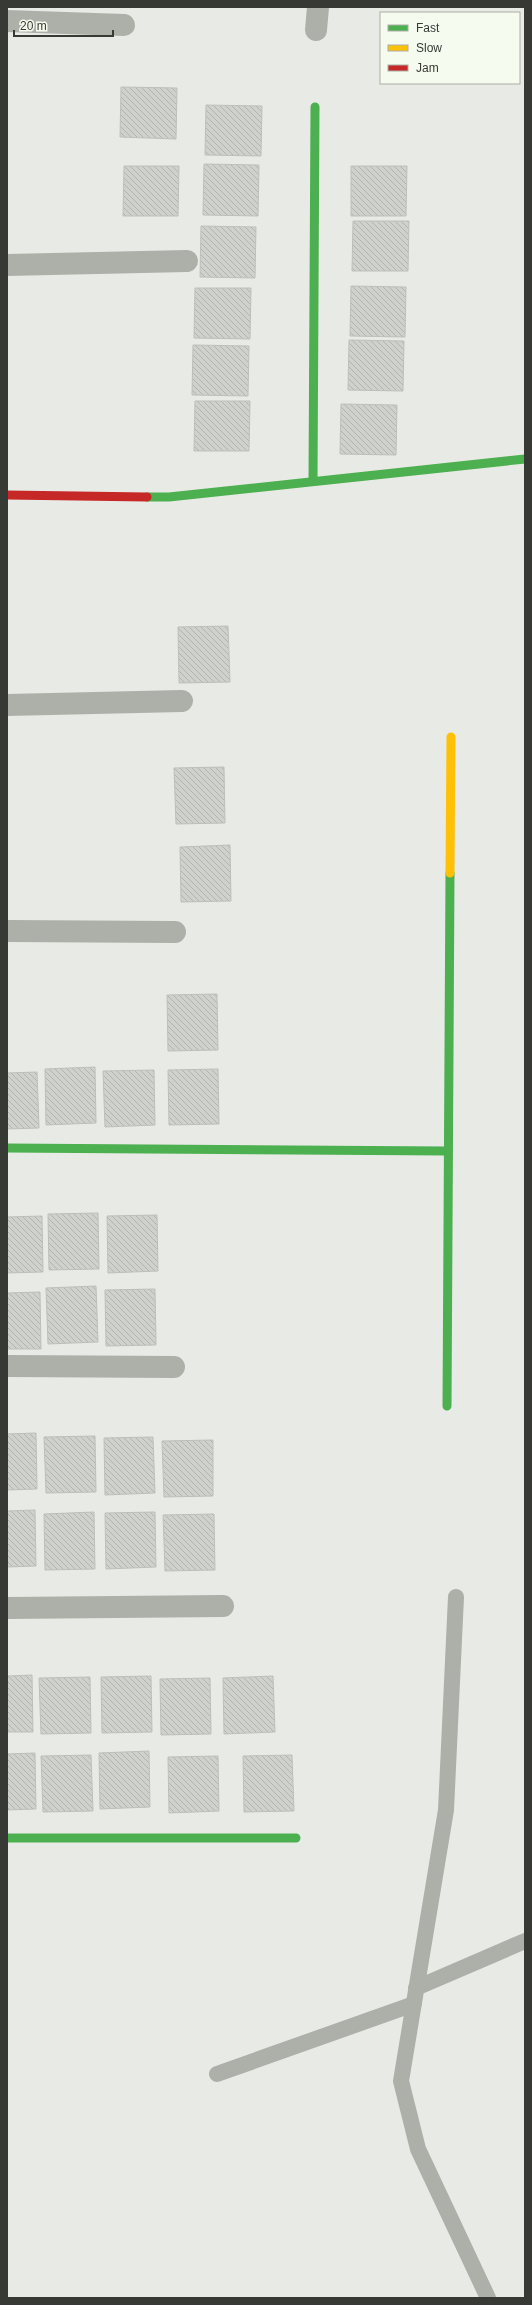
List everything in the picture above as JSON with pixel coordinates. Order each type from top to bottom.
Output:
[{"type":"street","points":[[316,30],[318,7]]},
{"type":"street","points":[[7,21],[124,25]]},
{"type":"street","points":[[313,481],[315,108]]},
{"type":"street","points":[[7,265],[187,261]]},
{"type":"street","points":[[7,495],[169,497],[525,459]]},
{"type":"street","points":[[7,705],[182,701]]},
{"type":"street","points":[[447,1406],[447,1151],[452,737]]},
{"type":"street","points":[[7,931],[175,932]]},
{"type":"street","points":[[7,1148],[447,1151]]},
{"type":"street","points":[[7,1366],[174,1367]]},
{"type":"street","points":[[7,1608],[223,1606]]},
{"type":"street","points":[[7,1838],[296,1838]]},
{"type":"lane","points":[[456,1597],[446,1810],[401,2081],[418,2149],[488,2298]]},
{"type":"lane","points":[[217,2074],[415,1996],[525,1941]]},
{"type":"building","points":[[121,87],[177,88],[176,139],[120,137]]},
{"type":"building","points":[[206,105],[262,106],[261,156],[205,155]]},
{"type":"building","points":[[204,164],[259,165],[258,216],[203,215]]},
{"type":"building","points":[[124,166],[179,166],[178,216],[123,216]]},
{"type":"building","points":[[351,166],[407,166],[406,216],[351,216]]},
{"type":"building","points":[[353,221],[409,221],[408,271],[352,271]]},
{"type":"building","points":[[201,226],[256,227],[255,278],[200,277]]},
{"type":"building","points":[[351,286],[406,287],[405,337],[350,336]]},
{"type":"building","points":[[195,288],[251,288],[250,339],[194,338]]},
{"type":"building","points":[[349,340],[404,341],[403,391],[348,390]]},
{"type":"building","points":[[193,345],[249,346],[248,396],[192,395]]},
{"type":"building","points":[[195,401],[250,401],[249,451],[194,451]]},
{"type":"building","points":[[341,404],[397,405],[396,455],[340,454]]},
{"type":"building","points":[[228,626],[230,682],[179,683],[178,627]]},
{"type":"building","points":[[224,767],[225,823],[176,824],[174,768]]},
{"type":"building","points":[[230,845],[231,901],[181,902],[180,847]]},
{"type":"building","points":[[217,994],[218,1050],[168,1051],[167,995]]},
{"type":"building","points":[[95,1067],[96,1123],[46,1125],[45,1069]]},
{"type":"building","points":[[218,1069],[219,1124],[169,1125],[168,1070]]},
{"type":"building","points":[[154,1070],[155,1125],[105,1127],[103,1071]]},
{"type":"building","points":[[37,1072],[39,1128],[7,1129],[7,1073]]},
{"type":"building","points":[[98,1213],[99,1269],[49,1270],[48,1214]]},
{"type":"building","points":[[157,1215],[158,1271],[108,1273],[107,1216]]},
{"type":"building","points":[[42,1216],[43,1272],[7,1273],[7,1217]]},
{"type":"building","points":[[96,1286],[98,1342],[48,1344],[46,1288]]},
{"type":"building","points":[[155,1289],[156,1345],[106,1346],[105,1290]]},
{"type":"building","points":[[40,1292],[41,1349],[7,1349],[7,1293]]},
{"type":"building","points":[[36,1433],[37,1489],[7,1490],[7,1434]]},
{"type":"building","points":[[95,1436],[96,1492],[46,1493],[44,1437]]},
{"type":"building","points":[[153,1437],[155,1493],[105,1495],[104,1438]]},
{"type":"building","points":[[213,1440],[213,1496],[164,1497],[162,1441]]},
{"type":"building","points":[[35,1510],[36,1566],[7,1567],[7,1511]]},
{"type":"building","points":[[94,1512],[95,1569],[45,1570],[44,1514]]},
{"type":"building","points":[[155,1512],[156,1567],[106,1569],[105,1513]]},
{"type":"building","points":[[214,1514],[215,1570],[165,1571],[163,1515]]},
{"type":"building","points":[[32,1675],[33,1732],[7,1732],[7,1676]]},
{"type":"building","points":[[151,1676],[152,1732],[102,1733],[101,1677]]},
{"type":"building","points":[[273,1676],[275,1732],[224,1734],[223,1678]]},
{"type":"building","points":[[90,1677],[91,1733],[41,1734],[39,1678]]},
{"type":"building","points":[[210,1678],[211,1734],[161,1735],[160,1679]]},
{"type":"building","points":[[149,1751],[150,1807],[100,1809],[99,1753]]},
{"type":"building","points":[[35,1753],[36,1809],[7,1810],[7,1754]]},
{"type":"building","points":[[91,1755],[93,1811],[43,1812],[41,1756]]},
{"type":"building","points":[[292,1755],[294,1811],[244,1812],[243,1756]]},
{"type":"building","points":[[218,1756],[219,1811],[169,1813],[168,1757]]},
{"type":"traffic: fast","points":[[313,481],[315,107]]},
{"type":"traffic: fast","points":[[147,497],[169,497],[525,459]]},
{"type":"traffic: fast","points":[[447,1406],[450,873]]},
{"type":"traffic: fast","points":[[7,1148],[447,1151]]},
{"type":"traffic: fast","points":[[7,1838],[296,1838]]},
{"type":"traffic: slow","points":[[450,873],[451,737]]},
{"type":"traffic: jam","points":[[7,495],[147,497]]}]
